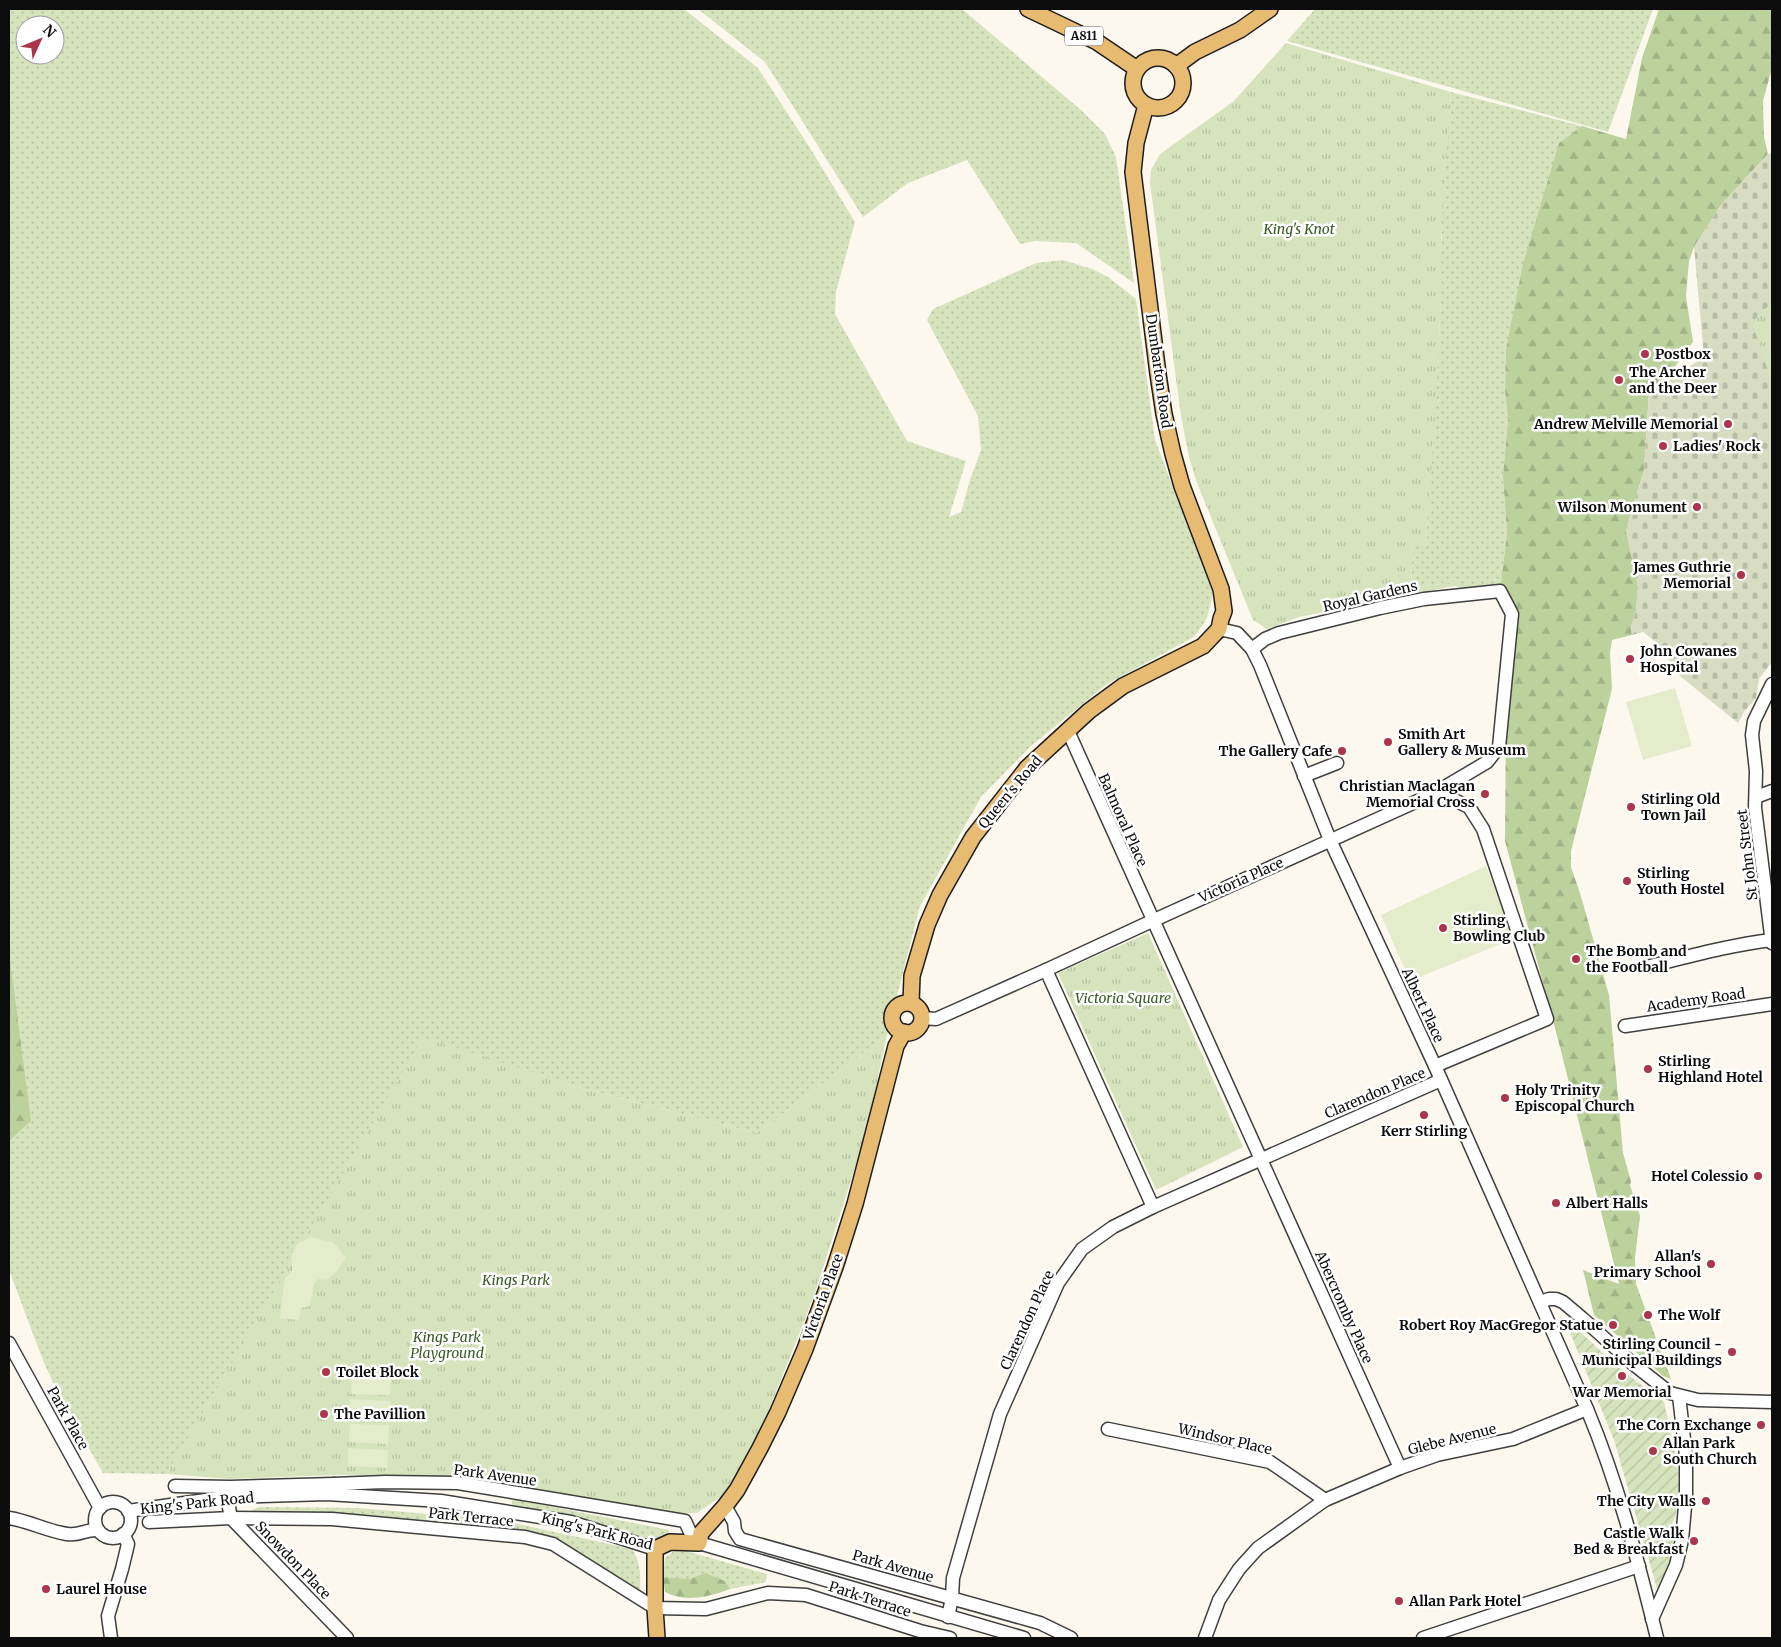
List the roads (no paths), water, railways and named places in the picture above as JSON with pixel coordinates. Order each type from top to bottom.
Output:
[{"type":"main road","name":"A811","points":[[1028,9],[1097,42],[1137,69]]},
{"type":"main road","points":[[1176,66],[1195,52],[1240,30],[1270,9]]},
{"type":"main road","points":[[1156,58],[1163,58],[1176,66],[1181,73],[1183,82],[1178,98],[1173,103],[1160,108],[1146,105],[1134,93],[1132,85],[1137,69],[1148,60],[1156,58]]},
{"type":"main road","name":"Dumbarton Road","points":[[1146,105],[1136,143],[1133,172],[1158,374],[1171,446],[1182,486],[1222,594],[1224,611],[1219,629]]},
{"type":"main road","name":"Queen's Road","points":[[911,1003],[912,976],[927,925],[949,878],[973,837],[1027,768],[1090,711],[1122,686],[1199,649],[1219,629]]},
{"type":"main road","points":[[911,1003],[919,1009],[922,1022],[913,1032],[904,1032],[896,1028],[892,1019],[893,1014],[898,1006],[911,1003]]},
{"type":"main road","name":"Victoria Place","points":[[697,1543],[701,1533],[737,1490],[760,1448],[778,1412],[811,1331],[846,1231],[896,1046],[904,1032]]},
{"type":"main road","name":"King's Park Road","points":[[655,1549],[670,1542],[697,1543]]},
{"type":"main road","points":[[655,1549],[657,1638]]},
{"type":"street","name":"Royal Gardens","points":[[1252,649],[1265,639],[1278,633],[1380,608],[1424,599],[1500,591]]},
{"type":"street","name":"Victoria Place","points":[[1152,921],[1433,794],[1487,762],[1499,747],[1512,614],[1500,591]]},
{"type":"street","name":"Albert Place","points":[[1219,629],[1237,633],[1252,649],[1260,665],[1330,840],[1442,1080],[1587,1408]]},
{"type":"street","name":"St John Street","points":[[1650,966],[1706,951],[1746,943],[1772,942],[1755,808],[1756,770],[1752,735],[1754,721],[1772,684]]},
{"type":"street","name":"Balmoral Place","points":[[1068,730],[1152,921]]},
{"type":"street","points":[[1304,776],[1337,763]]},
{"type":"street","points":[[1756,797],[1772,791]]},
{"type":"street","points":[[1433,794],[1450,798],[1469,807],[1483,829],[1547,1019],[1435,1066]]},
{"type":"street","points":[[922,1018],[936,1019],[1152,921],[1261,1158]]},
{"type":"street","points":[[1046,970],[1153,1207]]},
{"type":"street","name":"Academy Road","points":[[1625,1026],[1772,1004]]},
{"type":"street","name":"Clarendon Place","points":[[948,1617],[956,1570],[1000,1414],[1058,1283],[1082,1249],[1113,1227],[1153,1207],[1442,1080]]},
{"type":"street","name":"Abercromby Place","points":[[1261,1158],[1400,1468]]},
{"type":"street","points":[[1540,1302],[1549,1299],[1556,1299],[1562,1302],[1654,1382],[1670,1393],[1698,1400],[1772,1402]]},
{"type":"street","name":"Park Place","points":[[9,1343],[100,1508]]},
{"type":"street","points":[[1652,1618],[1676,1565],[1682,1540],[1686,1495],[1686,1456],[1679,1396]]},
{"type":"street","points":[[1587,1408],[1600,1439],[1616,1487],[1657,1638]]},
{"type":"street","name":"Glebe Avenue","points":[[1205,1638],[1219,1600],[1239,1569],[1258,1548],[1325,1500],[1400,1468],[1437,1455],[1513,1439],[1587,1408]]},
{"type":"street","name":"Windsor Place","points":[[1108,1429],[1270,1462],[1325,1500]]},
{"type":"street","name":"Park Avenue","points":[[175,1486],[334,1489],[385,1482],[458,1483],[685,1521],[697,1543]]},
{"type":"street","name":"King's Park Road","points":[[128,1511],[227,1497],[334,1489],[441,1502],[571,1522],[655,1549]]},
{"type":"street","points":[[227,1497],[231,1518]]},
{"type":"street","points":[[114,1502],[123,1505],[128,1511],[130,1519],[130,1526],[124,1534],[117,1538],[111,1538],[98,1530],[95,1519],[100,1508],[104,1504],[114,1502]]},
{"type":"street","name":"Park Avenue","points":[[725,1506],[734,1522],[735,1531],[740,1538],[1040,1623],[1071,1638]]},
{"type":"street","points":[[9,1518],[22,1520],[43,1529],[67,1534],[79,1535],[88,1529],[98,1530]]},
{"type":"street","name":"Park Terrace","points":[[150,1522],[231,1518],[332,1518],[525,1537],[553,1544],[655,1608],[706,1609],[768,1593],[806,1595],[920,1631],[950,1638]]},
{"type":"street","name":"Snowdon Place","points":[[231,1518],[347,1638]]},
{"type":"street","points":[[110,1638],[108,1616],[128,1544],[124,1534]]},
{"type":"street","name":"King's Park Road","points":[[697,1543],[1024,1638]]},
{"type":"street","points":[[1423,1638],[1639,1566]]},
{"type":"place","name":"Postbox","points":[[1645,354]]},
{"type":"place","name":"The Archer and the Deer","points":[[1619,380]]},
{"type":"place","name":"Andrew Melville Memorial","points":[[1728,424]]},
{"type":"place","name":"Ladies' Rock","points":[[1663,446]]},
{"type":"place","name":"Wilson Monument","points":[[1697,507]]},
{"type":"place","name":"James Guthrie Memorial","points":[[1741,575]]},
{"type":"place","name":"John Cowanes Hospital","points":[[1630,659]]},
{"type":"place","name":"Smith Art Gallery & Museum","points":[[1388,742]]},
{"type":"place","name":"The Gallery Cafe","points":[[1342,751]]},
{"type":"place","name":"Christian Maclagan Memorial Cross","points":[[1485,794]]},
{"type":"place","name":"Stirling Old Town Jail","points":[[1631,807]]},
{"type":"place","name":"Stirling Youth Hostel","points":[[1627,881]]},
{"type":"place","name":"Stirling Bowling Club","points":[[1443,928]]},
{"type":"place","name":"The Bomb and the Football","points":[[1576,959]]},
{"type":"place","name":"Stirling Highland Hotel","points":[[1648,1069]]},
{"type":"place","name":"Holy Trinity Episcopal Church","points":[[1505,1098]]},
{"type":"place","name":"Kerr Stirling","points":[[1424,1115]]},
{"type":"place","name":"Hotel Colessio","points":[[1758,1176]]},
{"type":"place","name":"Albert Halls","points":[[1556,1203]]},
{"type":"place","name":"Allan's Primary School","points":[[1711,1264]]},
{"type":"place","name":"The Wolf","points":[[1648,1315]]},
{"type":"place","name":"Robert Roy MacGregor Statue","points":[[1613,1325]]},
{"type":"place","name":"Stirling Council - Municipal Buildings","points":[[1732,1352]]},
{"type":"place","name":"Toilet Block","points":[[326,1372]]},
{"type":"place","name":"War Memorial","points":[[1622,1376]]},
{"type":"place","name":"The Pavillion","points":[[324,1414]]},
{"type":"place","name":"The Corn Exchange","points":[[1761,1425]]},
{"type":"place","name":"Allan Park South Church","points":[[1653,1451]]},
{"type":"place","name":"The City Walls","points":[[1706,1501]]},
{"type":"place","name":"Castle Walk Bed & Breakfast","points":[[1694,1541]]},
{"type":"place","name":"Laurel House","points":[[46,1589]]},
{"type":"place","name":"Allan Park Hotel","points":[[1399,1601]]},
{"type":"park label","name":"King's Knot","points":[[1299,229]]},
{"type":"park label","name":"Victoria Square","points":[[1123,998]]},
{"type":"park label","name":"Kings Park","points":[[516,1280]]},
{"type":"park label","name":"Kings Park Playground","points":[[447,1345]]}]
